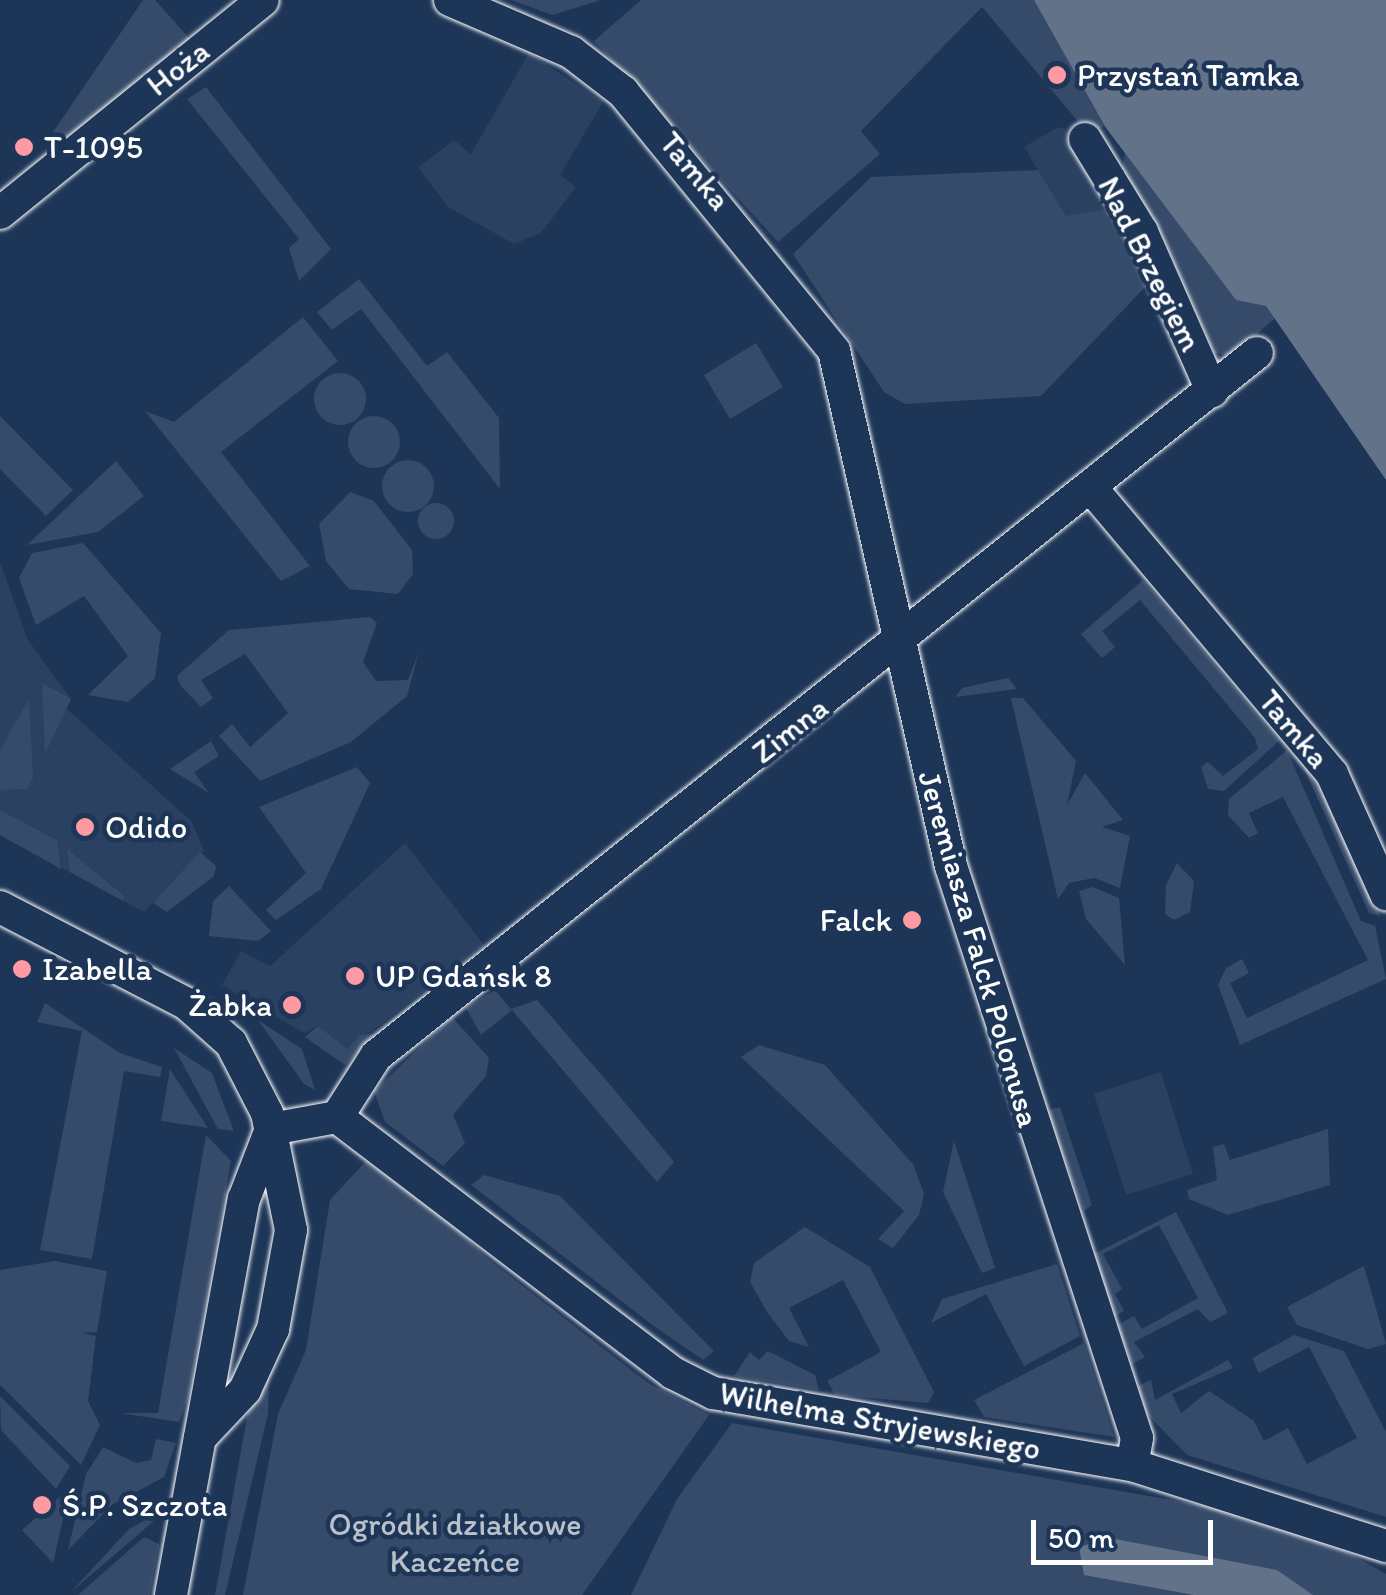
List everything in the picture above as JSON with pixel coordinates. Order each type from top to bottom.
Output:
[{"type":"street","name":"Hoża","points":[[0,213],[263,0]]},
{"type":"street","name":"Tamka","points":[[450,0],[576,55],[662,131],[817,321],[856,423]]},
{"type":"street","name":"Nad Brzegiem","points":[[1085,139],[1142,232],[1212,391]]},
{"type":"street","name":"Zimna","points":[[336,1116],[376,1056],[1093,490],[1257,353]]},
{"type":"street","name":"Jeremiasza Falck Polonusa","points":[[856,423],[950,866],[1137,1438],[1132,1465]]},
{"type":"street","name":"Tamka","points":[[1093,490],[1332,774],[1386,894]]},
{"type":"street","points":[[0,907],[216,1026],[250,1070],[271,1128],[291,1230],[274,1330],[245,1390],[200,1438]]},
{"type":"street","points":[[271,1128],[336,1116]]},
{"type":"street","name":"Wilhelma Stryjewskiego","points":[[336,1116],[672,1372],[713,1394],[1132,1465],[1386,1546]]},
{"type":"street","points":[[171,1595],[244,1199],[271,1128]]},
{"type":"shaded area","points":[[1034,0],[1386,0],[1386,480],[1266,306],[1236,300],[1106,128]]},
{"type":"shaded area","points":[[529,53],[603,102],[560,175],[576,187],[541,233],[514,244],[448,207],[418,167],[454,140],[471,154]]},
{"type":"shaded area","points":[[1058,127],[1065,129],[1112,208],[1066,217],[1024,147]]},
{"type":"shaded area","points":[[0,562],[28,640],[71,699],[67,709],[192,822],[204,851],[144,912],[0,835]]},
{"type":"shaded area","points":[[405,843],[484,945],[348,1049],[318,1026],[304,1033],[222,985],[241,951],[270,966]]},
{"type":"shaded area","points":[[1161,1072],[1193,1174],[1126,1195],[1094,1094]]},
{"type":"shaded area","points":[[1110,1538],[1277,1570],[1313,1595],[1194,1595],[1084,1575],[1079,1547]]},
{"type":"green space","points":[[143,0],[155,0],[190,39],[64,143],[51,135]]},
{"type":"green space","points":[[511,0],[601,0],[552,15]]},
{"type":"green space","points":[[641,0],[1034,0],[1110,125],[1086,131],[982,7],[861,131],[880,154],[778,242],[594,41]]},
{"type":"green space","points":[[206,87],[331,249],[299,281],[289,248],[299,239],[187,99]]},
{"type":"green space","points":[[1126,145],[1236,299],[1266,306],[1275,318],[1231,357],[1214,352],[1156,222],[1122,173]]},
{"type":"green space","points":[[1038,170],[1066,216],[1112,208],[1148,284],[1041,396],[905,404],[884,392],[793,254],[871,177]]},
{"type":"green space","points":[[359,279],[427,366],[447,352],[499,418],[500,489],[361,309],[332,330],[317,312]]},
{"type":"green space","points":[[303,317],[338,361],[221,452],[310,566],[281,581],[145,411],[174,422]]},
{"type":"green space","points":[[756,343],[783,387],[730,419],[704,375]]},
{"type":"green space","points":[[340,373],[358,381],[366,399],[358,417],[340,425],[322,417],[314,399],[322,381]]},
{"type":"green space","points":[[0,416],[73,490],[46,516],[0,469]]},
{"type":"green space","points":[[374,416],[392,424],[400,442],[392,460],[374,468],[356,460],[348,442],[356,424]]},
{"type":"green space","points":[[408,460],[426,468],[434,486],[426,504],[408,512],[390,504],[382,486],[390,468]]},
{"type":"green space","points":[[116,461],[144,496],[98,532],[27,545]]},
{"type":"green space","points":[[350,492],[374,501],[412,550],[413,574],[398,594],[349,589],[326,561],[319,524]]},
{"type":"green space","points":[[436,503],[449,508],[454,521],[449,534],[436,539],[423,534],[418,521],[423,508]]},
{"type":"green space","points":[[83,543],[161,633],[155,678],[128,702],[88,695],[128,656],[84,596],[36,625],[19,578],[32,553]]},
{"type":"green space","points":[[1143,580],[1279,741],[1224,791],[1208,789],[1201,767],[1208,762],[1223,776],[1258,749],[1255,738],[1140,600],[1102,631],[1115,647],[1102,658],[1081,634]]},
{"type":"green space","points":[[370,617],[377,623],[363,662],[376,681],[408,680],[419,652],[407,696],[351,742],[260,781],[219,736],[232,724],[250,747],[288,713],[245,654],[201,680],[213,698],[201,707],[180,685],[177,676],[229,630]]},
{"type":"green space","points":[[1008,678],[1017,689],[955,697],[962,688]]},
{"type":"green space","points":[[42,683],[71,699],[45,754]]},
{"type":"green space","points":[[1011,698],[1023,698],[1076,761],[1067,805],[1085,773],[1123,820],[1102,827],[1130,836],[1120,888],[1094,878],[1069,883],[1058,899]]},
{"type":"green space","points":[[29,699],[33,778],[27,789],[0,790],[0,750]]},
{"type":"green space","points":[[211,741],[219,756],[194,772],[209,793],[170,769]]},
{"type":"green space","points":[[1287,750],[1361,921],[1375,926],[1386,979],[1240,1045],[1218,985],[1226,968],[1242,959],[1249,973],[1230,983],[1247,1018],[1368,960],[1283,797],[1249,813],[1258,833],[1249,838],[1228,815],[1229,799]]},
{"type":"green space","points":[[1298,755],[1361,854],[1380,916],[1369,913]]},
{"type":"green space","points":[[357,767],[370,783],[321,889],[276,920],[266,910],[306,873],[259,807]]},
{"type":"green space","points":[[0,810],[57,840],[61,869],[0,835]]},
{"type":"green space","points":[[67,849],[124,896],[123,901],[70,872]]},
{"type":"green space","points":[[200,852],[216,866],[214,876],[167,912],[153,903]]},
{"type":"green space","points":[[1177,863],[1194,881],[1190,912],[1174,920],[1165,914],[1166,885]]},
{"type":"green space","points":[[229,886],[271,931],[258,941],[209,936],[213,901]]},
{"type":"green space","points":[[1093,887],[1119,898],[1125,965],[1086,919],[1079,891]]},
{"type":"green space","points":[[495,990],[511,1009],[537,1000],[611,1086],[674,1162],[657,1182],[512,1010],[481,1035],[466,1008]]},
{"type":"green space","points":[[45,1003],[120,1053],[162,1067],[160,1077],[124,1071],[92,1259],[40,1250],[82,1031],[37,1022]]},
{"type":"green space","points":[[452,1017],[489,1058],[486,1076],[453,1115],[465,1143],[443,1166],[385,1122],[374,1091]]},
{"type":"green space","points":[[258,1020],[302,1049],[315,1090],[304,1084]]},
{"type":"green space","points":[[318,1026],[348,1049],[359,1035],[377,1034],[345,1065],[305,1037]]},
{"type":"green space","points":[[759,1045],[825,1065],[913,1164],[924,1194],[919,1215],[893,1248],[878,1239],[904,1211],[741,1057]]},
{"type":"green space","points":[[174,1048],[212,1073],[234,1131],[218,1129]]},
{"type":"green space","points":[[170,1069],[208,1128],[161,1121]]},
{"type":"green space","points":[[1060,1107],[1092,1205],[1084,1211],[1046,1111]]},
{"type":"green space","points":[[1328,1129],[1330,1185],[1228,1215],[1189,1199],[1187,1190],[1217,1180],[1213,1147],[1224,1144],[1230,1160]]},
{"type":"green space","points":[[206,1135],[231,1161],[188,1398],[179,1422],[120,1413],[158,1413]]},
{"type":"green space","points":[[954,1141],[995,1268],[982,1273],[943,1192]]},
{"type":"green space","name":"Ogródki działkowe Kaczeńce","points":[[366,1161],[422,1195],[489,1260],[648,1383],[709,1415],[582,1595],[243,1595],[278,1414],[306,1350],[330,1200]]},
{"type":"green space","points":[[484,1175],[560,1196],[714,1351],[703,1360],[651,1324],[471,1185]]},
{"type":"green space","points":[[1176,1212],[1228,1313],[1210,1322],[1198,1309],[1134,1342],[1145,1357],[1132,1364],[1117,1325],[1134,1316],[1142,1329],[1198,1298],[1159,1225],[1103,1254],[1122,1289],[1115,1294],[1124,1311],[1115,1316],[1094,1254]]},
{"type":"green space","points":[[805,1227],[870,1267],[934,1392],[928,1403],[835,1395],[827,1381],[881,1352],[843,1280],[789,1308],[809,1347],[789,1341],[767,1312],[750,1282],[754,1263]]},
{"type":"green space","points":[[55,1261],[107,1271],[97,1332],[82,1333],[96,1336],[88,1401],[100,1425],[81,1465],[0,1385],[0,1270]]},
{"type":"green space","points":[[1057,1264],[1080,1336],[1024,1366],[986,1294],[931,1323],[942,1299]]},
{"type":"green space","points":[[1364,1266],[1386,1344],[1368,1349],[1297,1325],[1287,1307]]},
{"type":"green space","points":[[1294,1335],[1344,1351],[1386,1432],[1386,1517],[1187,1455],[1147,1414],[1138,1386],[1151,1380],[1155,1400],[1228,1360],[1233,1368],[1172,1394],[1181,1413],[1209,1391],[1254,1421],[1264,1441],[1288,1428],[1307,1464],[1357,1438],[1309,1347],[1259,1373],[1252,1358]]},
{"type":"green space","points":[[1084,1343],[1114,1437],[984,1417],[974,1400]]},
{"type":"green space","points":[[768,1351],[815,1375],[819,1390],[734,1376],[750,1352],[759,1360]]},
{"type":"green space","points":[[269,1369],[268,1414],[225,1595],[215,1595],[250,1401]]},
{"type":"green space","points":[[0,1396],[70,1466],[56,1489],[1,1430]]},
{"type":"green space","points":[[732,1423],[1234,1511],[1329,1542],[1386,1574],[1386,1595],[631,1595],[677,1499]]},
{"type":"green space","points":[[156,1439],[176,1443],[164,1477],[112,1505],[68,1550],[86,1474],[103,1447],[136,1463],[151,1460]]},
{"type":"green space","points":[[70,1488],[53,1563],[22,1530]]},
{"type":"green space","points":[[145,1520],[154,1521],[70,1593],[129,1529]]},
{"type":"green space","points":[[144,1537],[159,1544],[150,1595],[78,1595]]},
{"type":"place","name":"Przystań Tamka","points":[[1057,75]]},
{"type":"place","name":"T-1095","points":[[24,147]]},
{"type":"place","name":"Odido","points":[[85,827]]},
{"type":"place","name":"Falck","points":[[912,920]]},
{"type":"place","name":"Izabella","points":[[22,969]]},
{"type":"place","name":"UP Gdańsk 8","points":[[355,976]]},
{"type":"place","name":"Żabka","points":[[292,1005]]},
{"type":"place","name":"Ś.P. Szczota","points":[[42,1505]]}]
